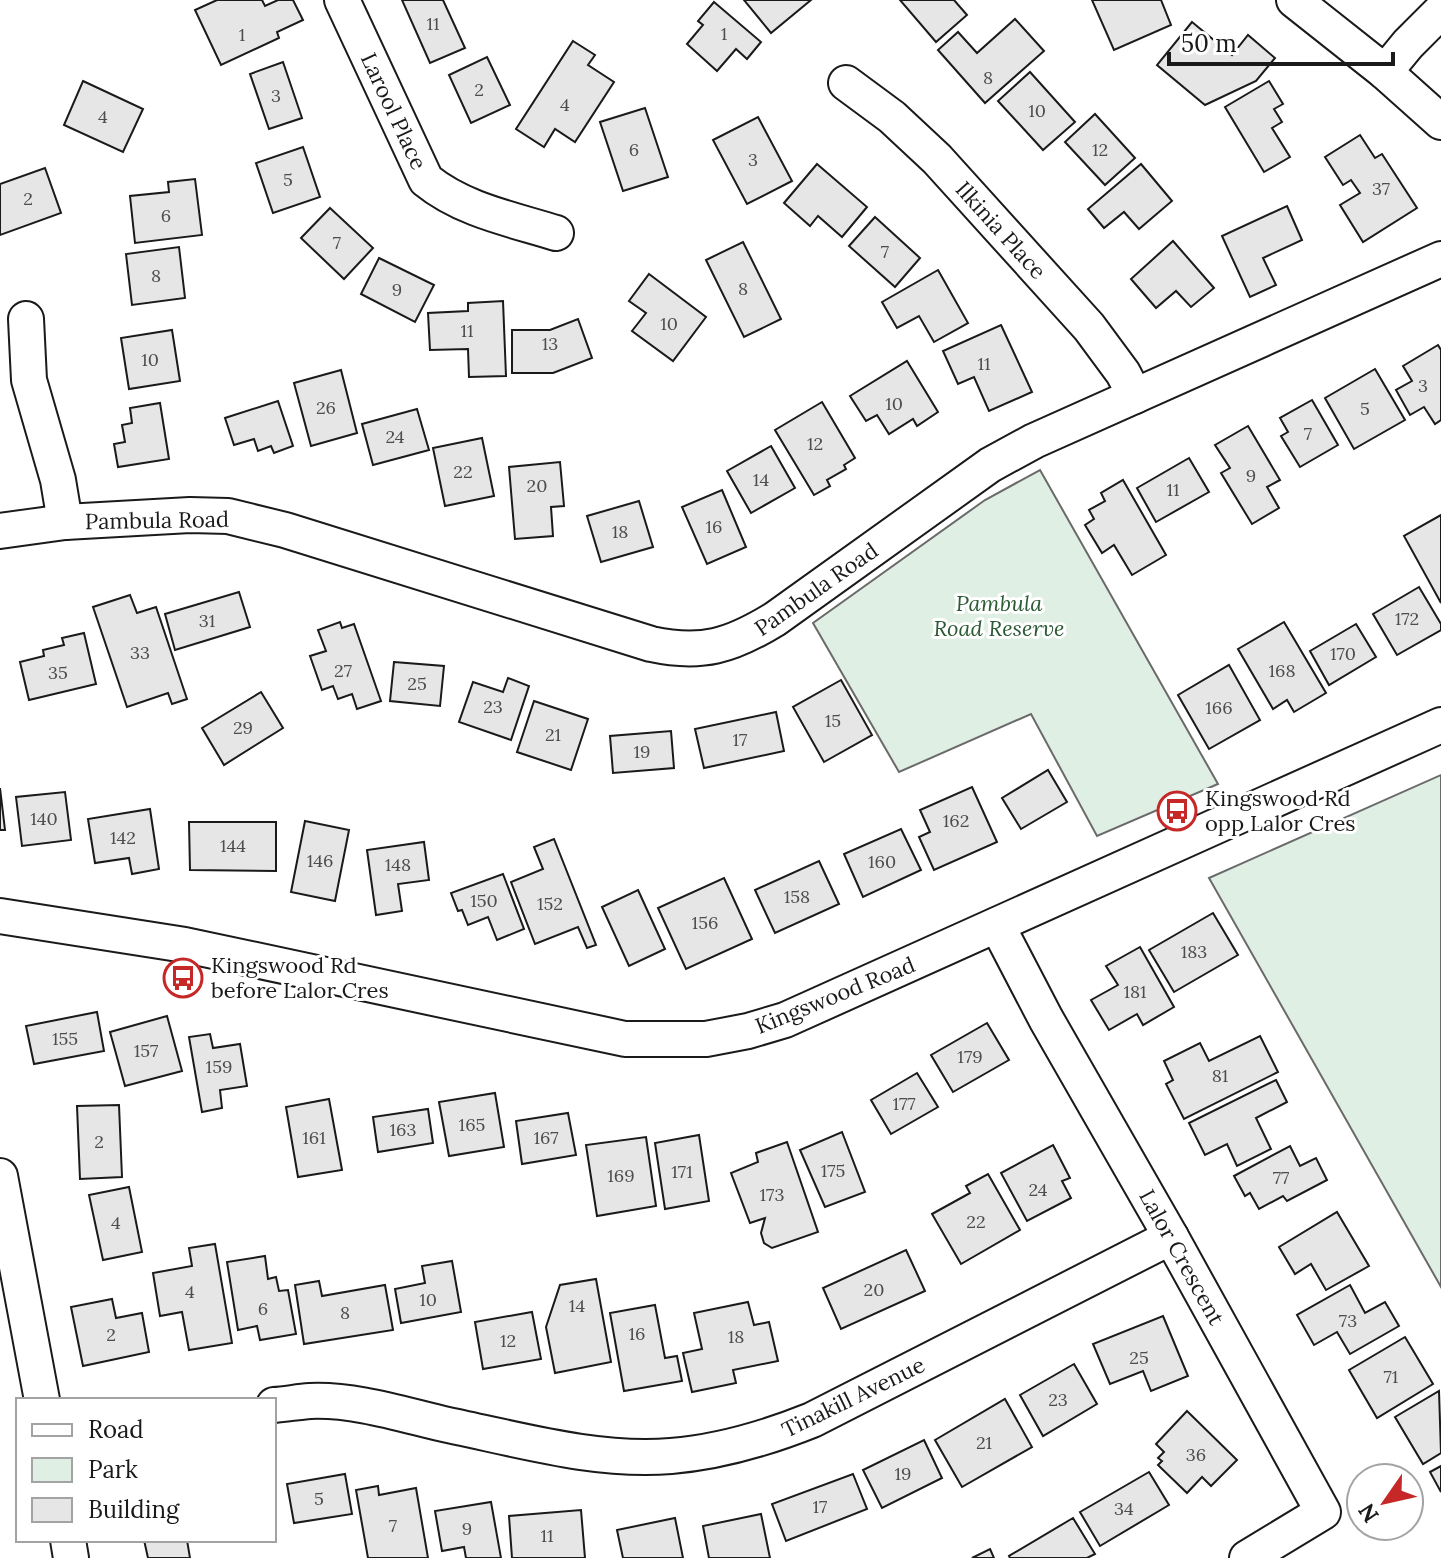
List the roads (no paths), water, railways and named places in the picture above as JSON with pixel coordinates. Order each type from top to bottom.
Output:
[{"type":"street","name":"Larool Place","points":[[342,0],[426,180],[445,195],[469,206],[556,233]]},
{"type":"street","points":[[1294,0],[1385,72],[1441,122]]},
{"type":"street","points":[[1385,72],[1441,11]]},
{"type":"street","name":"Ilkinia Place","points":[[846,83],[892,117],[937,159],[1089,327],[1123,373],[1135,396]]},
{"type":"street","name":"Pambula Road","points":[[0,531],[65,522],[228,516],[285,530],[651,644],[680,651],[700,650],[746,637],[775,619],[990,465],[1034,441],[1441,259]]},
{"type":"street","points":[[26,319],[29,380],[58,480],[65,522]]},
{"type":"street","name":"Kingswood Road","points":[[0,916],[185,945],[582,1032],[648,1041],[706,1039],[785,1020],[1441,725]]},
{"type":"street","name":"Lalor Crescent","points":[[997,925],[1046,1019],[1323,1512],[1247,1558]]},
{"type":"street","points":[[0,1176],[42,1398]]},
{"type":"street","name":"Tinakill Avenue","points":[[276,1405],[313,1401],[358,1405],[560,1449],[615,1455],[670,1456],[719,1448],[770,1437],[812,1420],[1171,1237]]},
{"type":"place","name":"Kingswood Rd opp Lalor Cres","points":[[1177,811]]},
{"type":"place","name":"Kingswood Rd before Lalor Cres","points":[[183,978]]},
{"type":"park label","name":"Pambula Road Reserve","points":[[999,616]]}]
